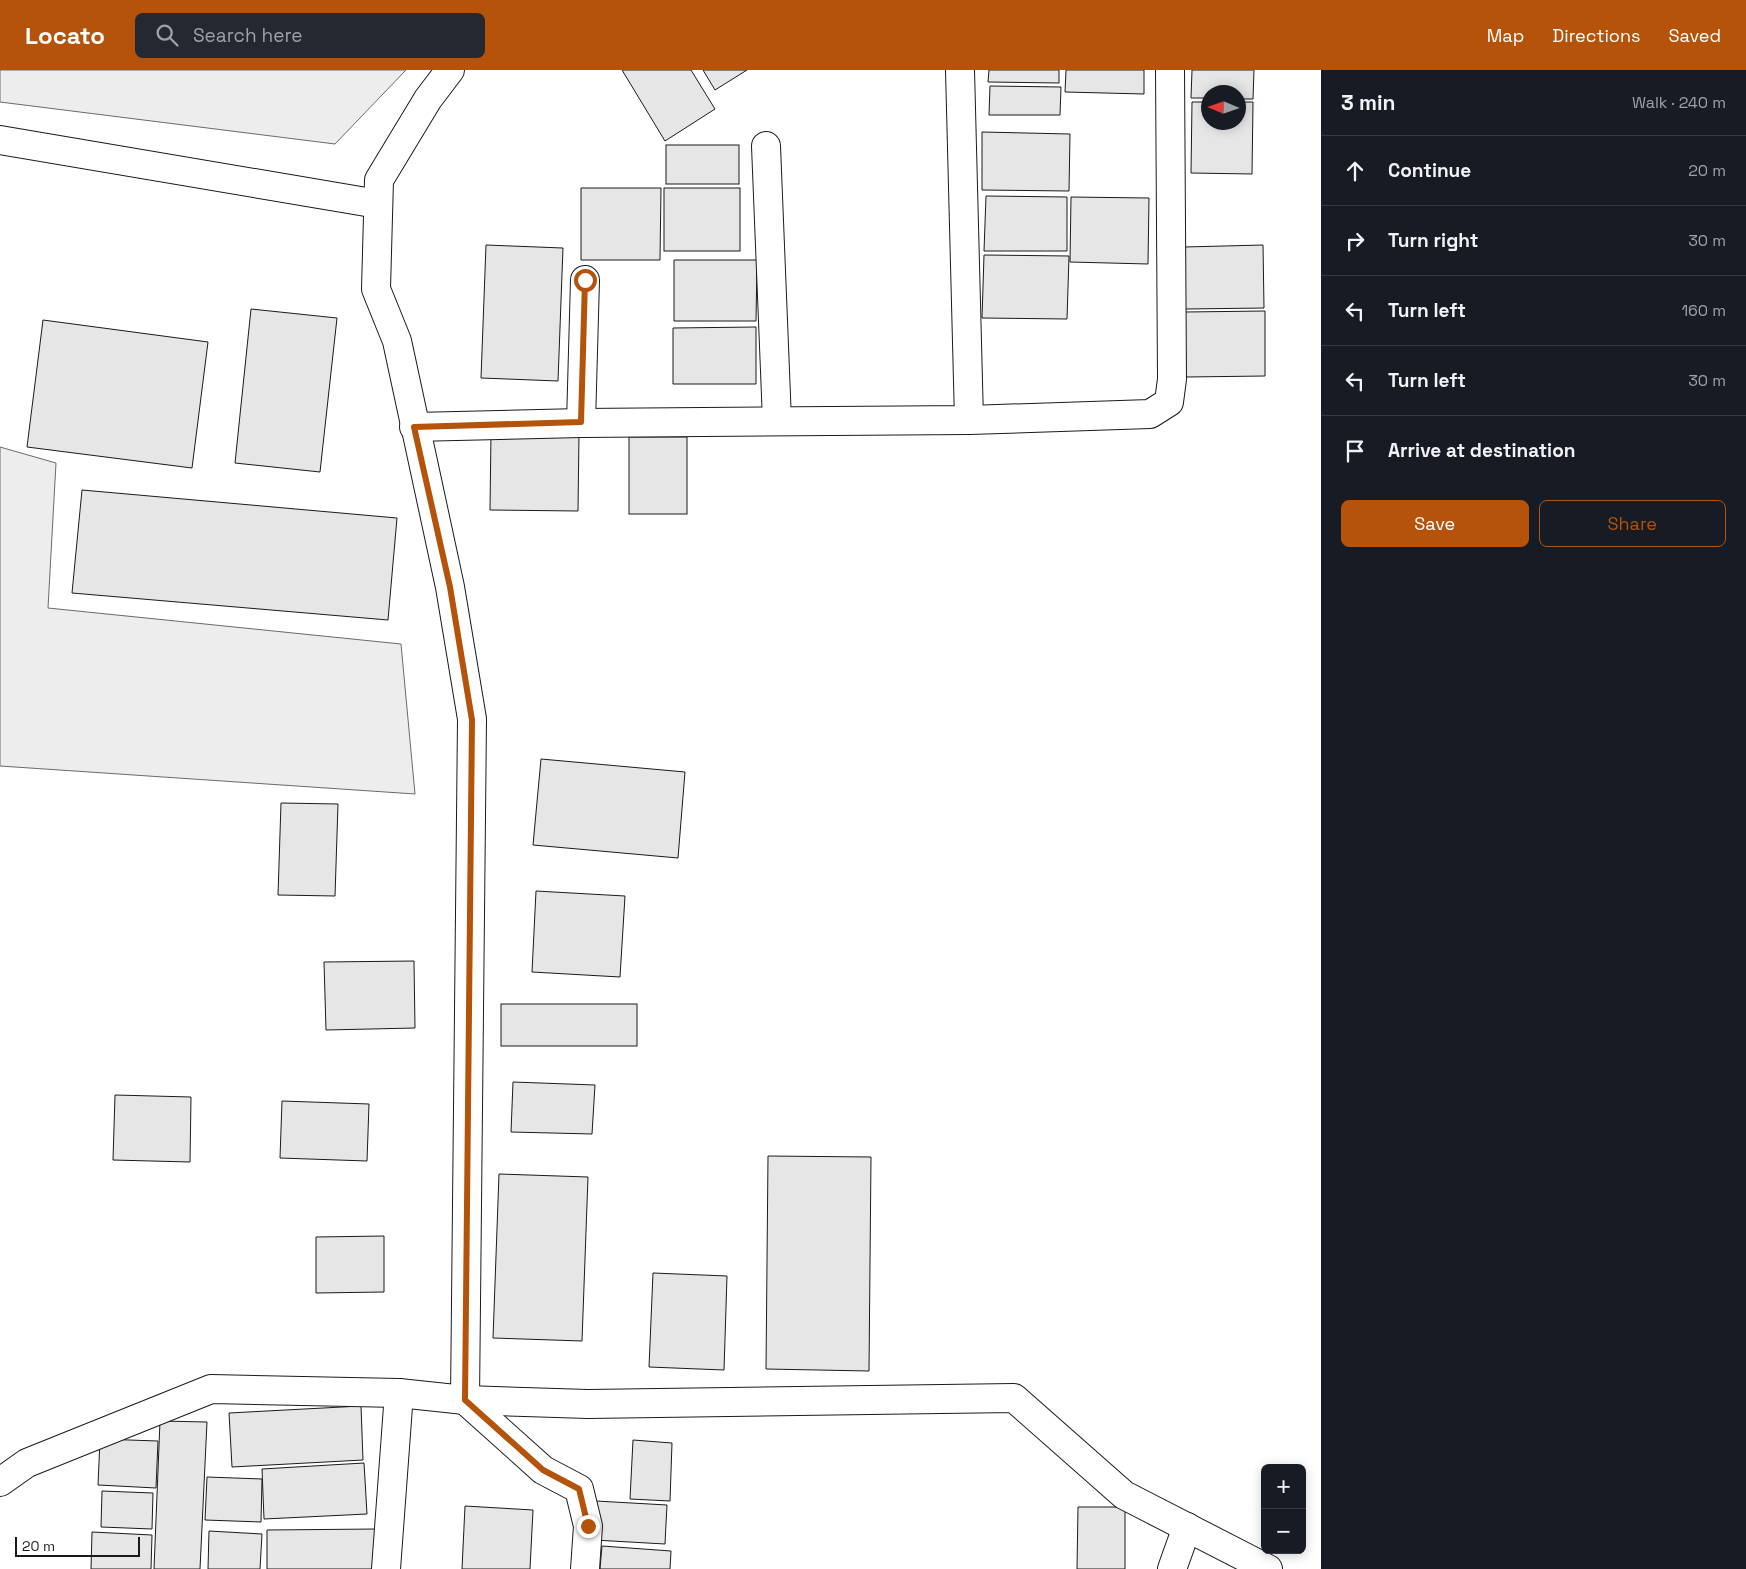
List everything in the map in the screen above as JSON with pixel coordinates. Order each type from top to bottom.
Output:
[{"type":"street","points":[[450,70],[428,99],[379,180],[376,289],[397,341],[450,587],[472,720],[465,1400],[543,1470],[579,1489],[588,1526],[585,1569]]},
{"type":"street","points":[[960,70],[969,420]]},
{"type":"street","points":[[414,427],[581,422],[969,420],[1150,414],[1169,402],[1172,379],[1170,70]]},
{"type":"street","points":[[0,140],[378,204]]},
{"type":"street","points":[[766,146],[777,421]]},
{"type":"street","points":[[581,422],[585,280]]},
{"type":"street","points":[[0,1482],[27,1463],[211,1389],[399,1393],[465,1400],[588,1404],[1014,1398],[1124,1494],[1268,1569]]},
{"type":"street","points":[[386,1569],[399,1393]]},
{"type":"street","points":[[1172,1569],[1187,1527]]},
{"type":"shaded area","points":[[0,70],[406,70],[335,144],[0,102]]},
{"type":"shaded area","points":[[0,447],[56,463],[48,608],[401,644],[415,794],[0,766]]},
{"type":"building","points":[[622,70],[691,70],[715,109],[665,141]]},
{"type":"building","points":[[703,70],[747,70],[715,90]]},
{"type":"building","points":[[989,70],[1059,70],[1059,83],[988,82]]},
{"type":"building","points":[[1066,70],[1144,70],[1144,94],[1065,92]]},
{"type":"building","points":[[1192,70],[1254,70],[1253,99],[1246,99],[1246,85],[1201,85],[1201,98],[1191,98]]},
{"type":"building","points":[[990,86],[1061,87],[1060,115],[989,115]]},
{"type":"building","points":[[1192,102],[1201,102],[1201,130],[1246,130],[1246,102],[1253,102],[1252,174],[1191,173]]},
{"type":"building","points":[[982,132],[1070,134],[1069,191],[982,190]]},
{"type":"building","points":[[666,145],[739,145],[739,184],[666,184]]},
{"type":"building","points":[[581,188],[661,188],[660,260],[581,260]]},
{"type":"building","points":[[664,188],[740,188],[740,251],[664,251]]},
{"type":"building","points":[[986,196],[1067,197],[1067,251],[984,251]]},
{"type":"building","points":[[1071,197],[1149,198],[1148,264],[1070,262]]},
{"type":"building","points":[[486,245],[563,248],[558,381],[481,378]]},
{"type":"building","points":[[1263,245],[1264,308],[1185,309],[1184,247]]},
{"type":"building","points":[[984,255],[1069,256],[1067,319],[982,318]]},
{"type":"building","points":[[674,260],[757,260],[756,321],[674,321]]},
{"type":"building","points":[[251,309],[337,318],[320,472],[235,463]]},
{"type":"building","points":[[1265,311],[1265,376],[1186,377],[1185,312]]},
{"type":"building","points":[[43,320],[208,342],[192,468],[27,447]]},
{"type":"building","points":[[756,327],[756,384],[673,384],[673,328]]},
{"type":"building","points":[[491,433],[579,434],[578,511],[490,510]]},
{"type":"building","points":[[629,437],[687,437],[687,514],[629,514]]},
{"type":"building","points":[[82,490],[397,518],[388,620],[72,593]]},
{"type":"building","points":[[541,759],[685,772],[678,858],[533,845]]},
{"type":"building","points":[[281,803],[338,804],[335,896],[278,895]]},
{"type":"building","points":[[536,891],[625,896],[620,977],[532,972]]},
{"type":"building","points":[[414,961],[415,1028],[326,1030],[324,962]]},
{"type":"building","points":[[501,1004],[637,1004],[637,1046],[501,1046]]},
{"type":"building","points":[[513,1082],[595,1085],[592,1134],[511,1132]]},
{"type":"building","points":[[115,1095],[191,1097],[190,1162],[113,1160]]},
{"type":"building","points":[[282,1101],[369,1104],[367,1161],[280,1158]]},
{"type":"building","points":[[768,1156],[871,1157],[869,1371],[766,1369]]},
{"type":"building","points":[[499,1174],[588,1177],[582,1341],[493,1338]]},
{"type":"building","points":[[384,1236],[384,1292],[316,1293],[316,1237]]},
{"type":"building","points":[[653,1273],[727,1276],[724,1370],[649,1367]]},
{"type":"building","points":[[361,1406],[363,1460],[232,1467],[229,1413]]},
{"type":"building","points":[[160,1421],[207,1422],[200,1569],[154,1569]]},
{"type":"building","points":[[100,1439],[158,1441],[156,1488],[98,1485]]},
{"type":"building","points":[[633,1440],[672,1443],[670,1501],[630,1499]]},
{"type":"building","points":[[364,1463],[367,1514],[264,1519],[262,1469]]},
{"type":"building","points":[[207,1477],[262,1479],[261,1522],[205,1520]]},
{"type":"building","points":[[102,1491],[153,1493],[152,1529],[101,1527]]},
{"type":"building","points":[[596,1501],[667,1505],[665,1544],[594,1540]]},
{"type":"building","points":[[465,1506],[533,1510],[530,1569],[462,1569]]},
{"type":"building","points":[[1078,1507],[1125,1507],[1125,1569],[1077,1569]]},
{"type":"building","points":[[377,1529],[378,1569],[267,1569],[267,1530]]},
{"type":"building","points":[[209,1531],[262,1534],[260,1569],[208,1569]]},
{"type":"building","points":[[92,1532],[152,1535],[151,1569],[91,1569]]},
{"type":"building","points":[[602,1546],[671,1551],[670,1569],[600,1569]]},
{"type":"route","points":[[585,280],[581,422],[414,427],[450,587],[472,720],[465,1400],[543,1470],[579,1489],[588,1526]]}]
